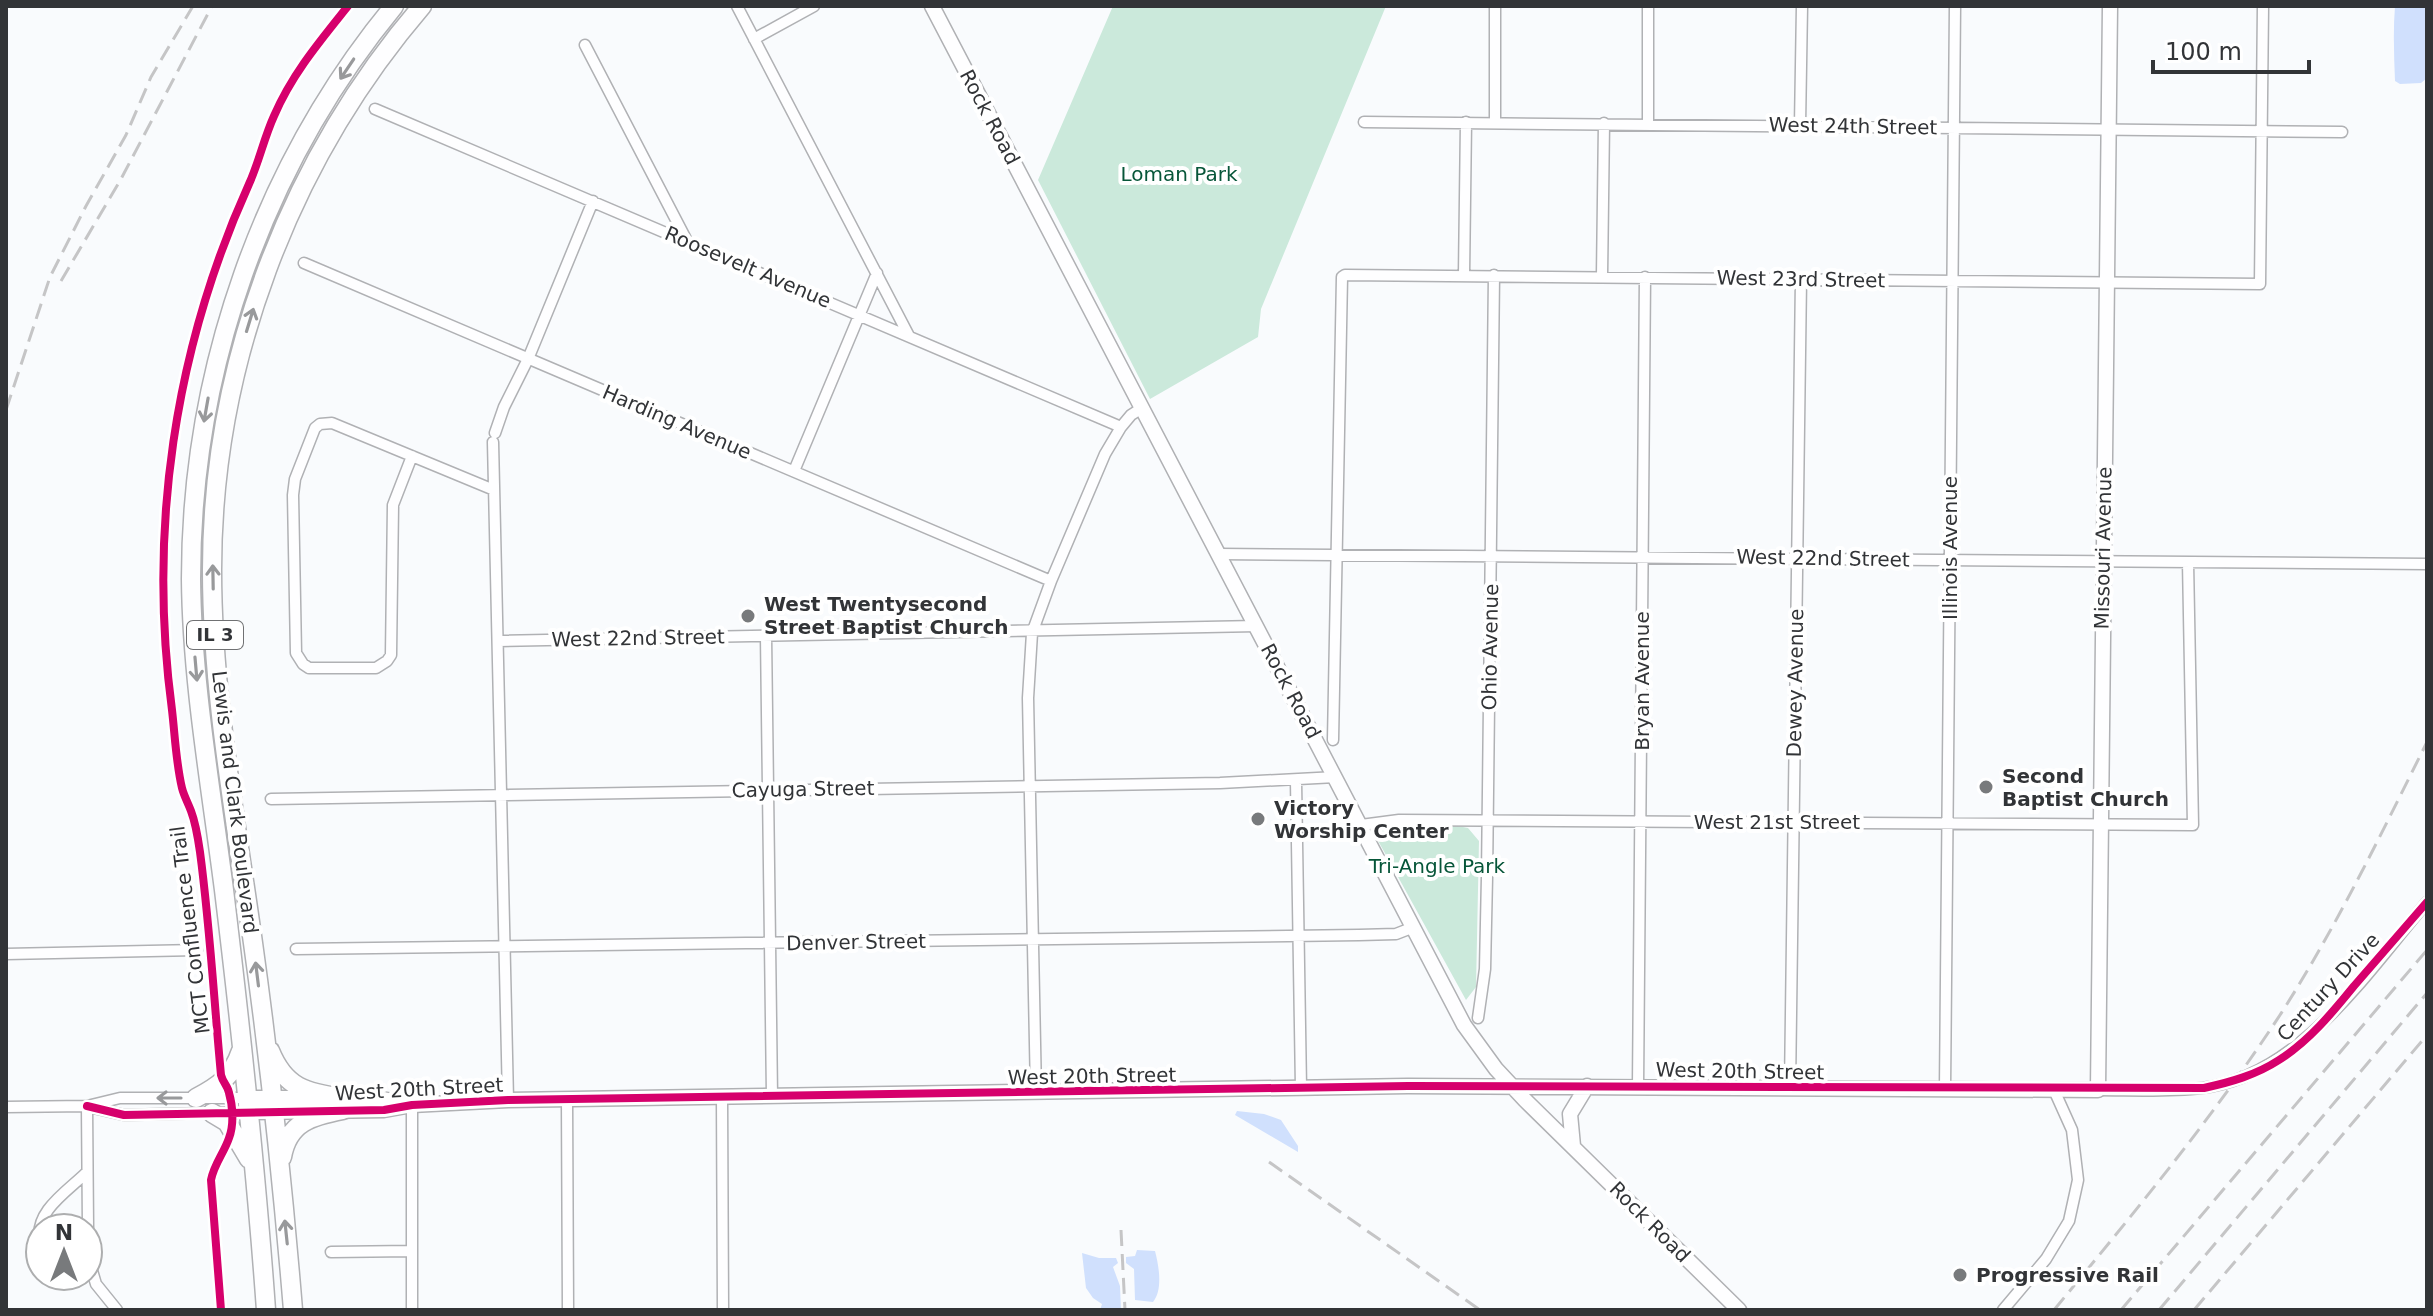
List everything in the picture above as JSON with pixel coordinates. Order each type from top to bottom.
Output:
[{"type":"highway","name":"Lewis and Clark Boulevard","points":[[266,1310],[242,1049],[193,635],[192,529],[201,439],[210,391],[228,319],[266,215],[301,144],[334,88],[394,6]]},
{"type":"highway","name":"Lewis and Clark Boulevard","points":[[293,1310],[265,1041],[219,685],[214,620],[213,527],[224,430],[247,330],[262,282],[297,197],[354,96],[422,6]]},
{"type":"highway","points":[[265,1041],[273,1060],[292,1083],[343,1104]]},
{"type":"highway","points":[[196,1098],[223,1083],[236,1066],[242,1049]]},
{"type":"highway","points":[[280,1172],[282,1153],[293,1129],[302,1120],[343,1104]]},
{"type":"highway","points":[[212,1113],[227,1122],[239,1139],[255,1175]]},
{"type":"street","points":[[737,6],[909,336]]},
{"type":"street","points":[[754,39],[814,6]]},
{"type":"street","name":"Rock Road","points":[[932,6],[1464,1025],[1512,1086],[1739,1310]]},
{"type":"street","points":[[1495,6],[1495,122]]},
{"type":"street","points":[[1648,6],[1648,124]]},
{"type":"street","points":[[1800,125],[1802,6]]},
{"type":"street","name":"Illinois Avenue","points":[[1945,1089],[1955,6]]},
{"type":"street","name":"Missouri Avenue","points":[[2098,1090],[2110,6]]},
{"type":"street","points":[[2262,132],[2263,6]]},
{"type":"street","points":[[585,45],[687,241]]},
{"type":"street","name":"Roosevelt Avenue","points":[[375,109],[1121,427]]},
{"type":"street","name":"West 24th Street","points":[[1364,122],[2342,132]]},
{"type":"street","points":[[1464,275],[1466,122]]},
{"type":"street","points":[[1602,276],[1604,123]]},
{"type":"street","name":"West 23rd Street","points":[[1336,554],[1342,277],[1494,275],[2260,284],[2262,132]]},
{"type":"street","points":[[508,1100],[494,438],[508,397],[528,359],[593,201]]},
{"type":"street","name":"Harding Avenue","points":[[304,263],[1051,581]]},
{"type":"street","points":[[794,471],[877,273]]},
{"type":"street","name":"Ohio Avenue","points":[[1478,1018],[1485,969],[1494,275]]},
{"type":"street","name":"Bryan Avenue","points":[[1638,1086],[1645,277]]},
{"type":"street","name":"Dewey Avenue","points":[[1790,1087],[1801,279]]},
{"type":"street","points":[[1036,1093],[1029,683],[1032,632],[1085,497],[1121,427],[1142,408]]},
{"type":"street","points":[[412,456],[393,505],[391,655],[376,668],[309,668],[296,653],[293,495],[295,479],[311,433],[320,424],[332,423],[412,456],[494,490]]},
{"type":"street","name":"West 22nd Street","points":[[1219,554],[2427,564]]},
{"type":"street","points":[[1333,740],[1336,554]]},
{"type":"street","name":"West 21st Street","points":[[1361,825],[1399,820],[2193,825],[2188,562]]},
{"type":"street","name":"West 22nd Street","points":[[499,641],[1257,626]]},
{"type":"street","points":[[766,636],[772,1096]]},
{"type":"street","name":"Cayuga Street","points":[[271,799],[1296,781],[1336,777]]},
{"type":"street","points":[[1296,781],[1301,1088]]},
{"type":"street","name":"Century Drive","points":[[2098,1090],[2204,1088],[2260,1071],[2281,1059],[2322,1023],[2427,902]]},
{"type":"street","name":"Denver Street","points":[[296,949],[1299,936],[1396,934],[1414,927]]},
{"type":"street","points":[[6,954],[197,950]]},
{"type":"street","name":"West 20th Street","points":[[6,1107],[87,1106],[120,1098],[196,1098],[272,1105],[343,1104],[376,1098],[412,1105],[508,1100],[1512,1086],[2098,1090]]},
{"type":"street","points":[[1573,1147],[1570,1114],[1575,1101],[1587,1086]]},
{"type":"street","points":[[2003,1310],[2046,1259],[2069,1221],[2078,1180],[2072,1130],[2054,1090]]},
{"type":"street","points":[[722,1097],[723,1310]]},
{"type":"street","points":[[567,1099],[568,1310]]},
{"type":"street","name":"West 20th Street","points":[[87,1106],[124,1115],[212,1113],[248,1105]]},
{"type":"street","points":[[412,1105],[412,1310]]},
{"type":"street","points":[[87,1106],[88,1212]]},
{"type":"street","points":[[45,1212],[87,1172]]},
{"type":"street","points":[[331,1252],[411,1251]]},
{"type":"street","points":[[102,1292],[117,1310]]},
{"type":"green space","name":"Loman Park","points":[[1113,6],[1386,6],[1261,309],[1258,337],[1150,399],[1038,180]]},
{"type":"green space","name":"Tri-Angle Park","points":[[1385,827],[1468,828],[1479,841],[1476,987],[1466,1000],[1376,837],[1378,830]]},
{"type":"water","points":[[2395,6],[2427,6],[2427,78],[2421,83],[2400,84],[2395,81]]},
{"type":"water","points":[[1237,1111],[1264,1114],[1281,1120],[1298,1146],[1298,1152],[1235,1115]]},
{"type":"water","points":[[1137,1250],[1155,1251],[1159,1285],[1153,1302],[1135,1300],[1134,1269],[1126,1263],[1126,1257],[1135,1256]]},
{"type":"water","points":[[1082,1253],[1099,1258],[1116,1258],[1118,1263],[1113,1267],[1120,1286],[1121,1310],[1100,1310],[1102,1304],[1086,1288]]},
{"type":"railway","points":[[6,410],[50,277],[126,135],[151,77],[193,6]]},
{"type":"railway","points":[[61,281],[121,179],[212,6]]},
{"type":"railway","points":[[2054,1310],[2199,1129],[2280,1015],[2339,915],[2427,742]]},
{"type":"railway","points":[[2121,1310],[2427,950]]},
{"type":"railway","points":[[2159,1310],[2427,993]]},
{"type":"railway","points":[[2194,1310],[2427,1035]]},
{"type":"railway","points":[[1269,1162],[1480,1310]]},
{"type":"railway","points":[[1121,1230],[1125,1310]]},
{"type":"cycle path","name":"MCT Confluence Trail","points":[[221,1310],[211,1180],[231,1133],[232,1110],[221,1075],[207,908],[198,842],[178,769],[165,643],[163,575],[166,508],[173,442],[185,376],[223,247],[281,101],[307,58],[348,6]]},
{"type":"cycle path","points":[[87,1106],[124,1115],[384,1110],[412,1105],[508,1100],[1408,1086],[2204,1088],[2261,1070],[2300,1044],[2329,1016],[2427,902]]},
{"type":"place","name":"West Twentysecond Street Baptist Church","points":[[748,616]]},
{"type":"place","name":"Second Baptist Church","points":[[1986,787]]},
{"type":"place","name":"Victory Worship Center","points":[[1258,819]]},
{"type":"place","name":"Progressive Rail","points":[[1960,1275]]}]
